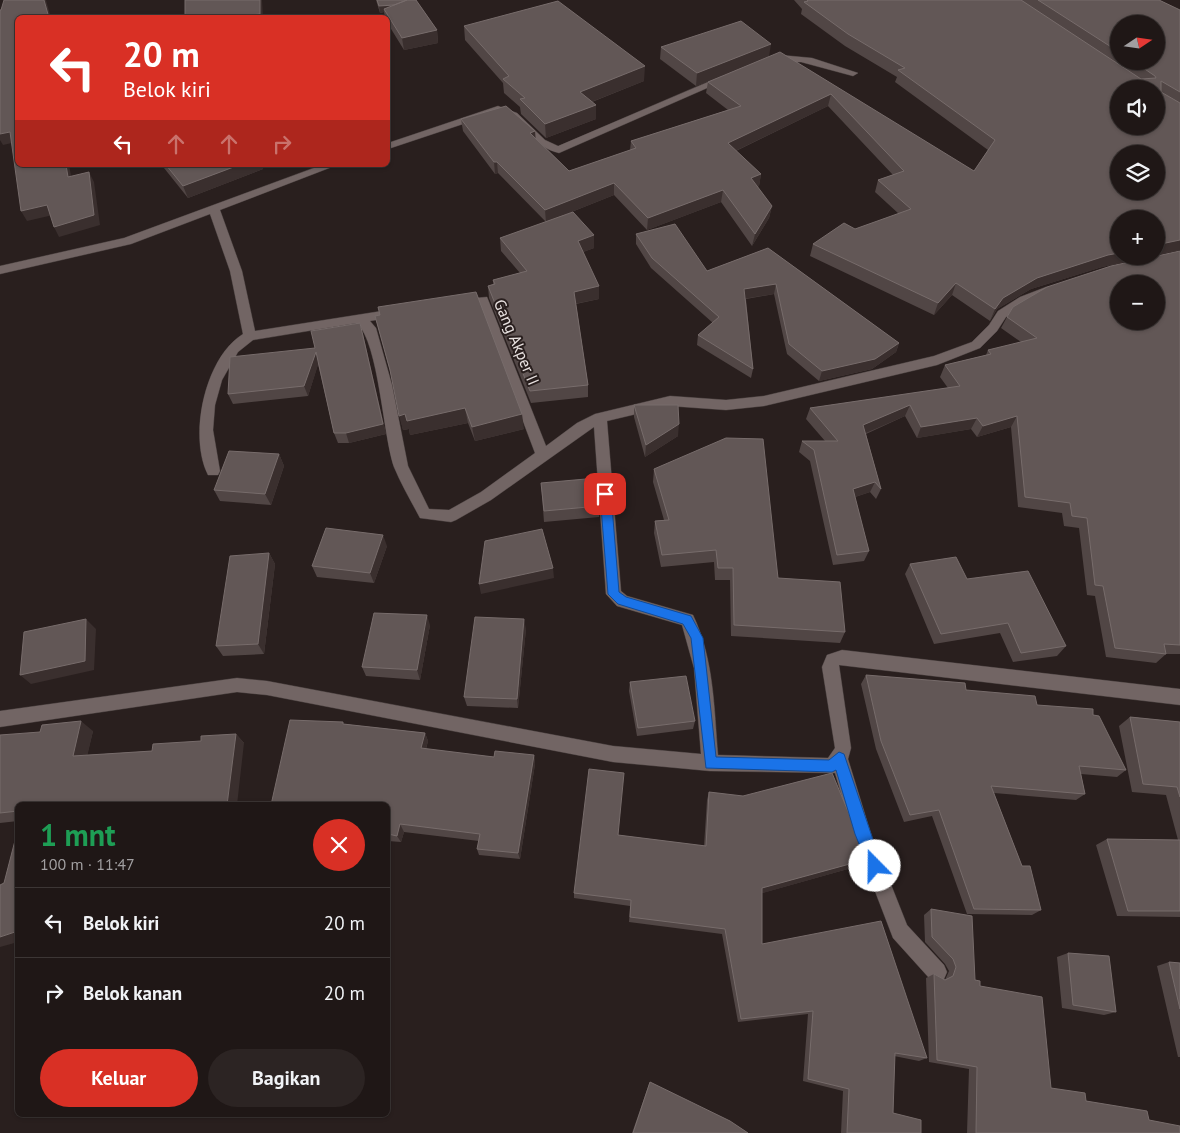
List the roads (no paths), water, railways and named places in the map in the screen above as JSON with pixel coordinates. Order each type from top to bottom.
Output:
[{"type":"street","points":[[760,64],[786,57],[853,73]]},
{"type":"street","points":[[390,145],[498,109],[508,111],[547,147],[559,150],[732,76]]},
{"type":"street","points":[[0,270],[127,241],[327,167]]},
{"type":"street","points":[[214,209],[226,237],[238,274],[250,336]]},
{"type":"street","points":[[360,319],[370,328],[385,385],[400,466],[425,514],[451,516],[486,496],[582,427],[600,418],[670,401],[726,404],[764,401],[937,360],[976,345],[1002,314],[1024,300],[1064,285]]},
{"type":"street","name":"Gang Akper II","points":[[445,305],[483,300],[543,455]]},
{"type":"street","points":[[213,471],[206,437],[206,406],[214,381],[230,351],[250,336],[416,310]]},
{"type":"street","points":[[600,418],[614,594],[622,601],[687,620],[692,627],[699,649],[710,763]]},
{"type":"street","points":[[0,719],[237,685],[267,688],[613,754],[710,763],[832,766],[839,759],[842,748],[830,668],[833,660],[842,657],[1180,697]]},
{"type":"street","points":[[839,759],[862,834],[900,931],[937,972]]}]
